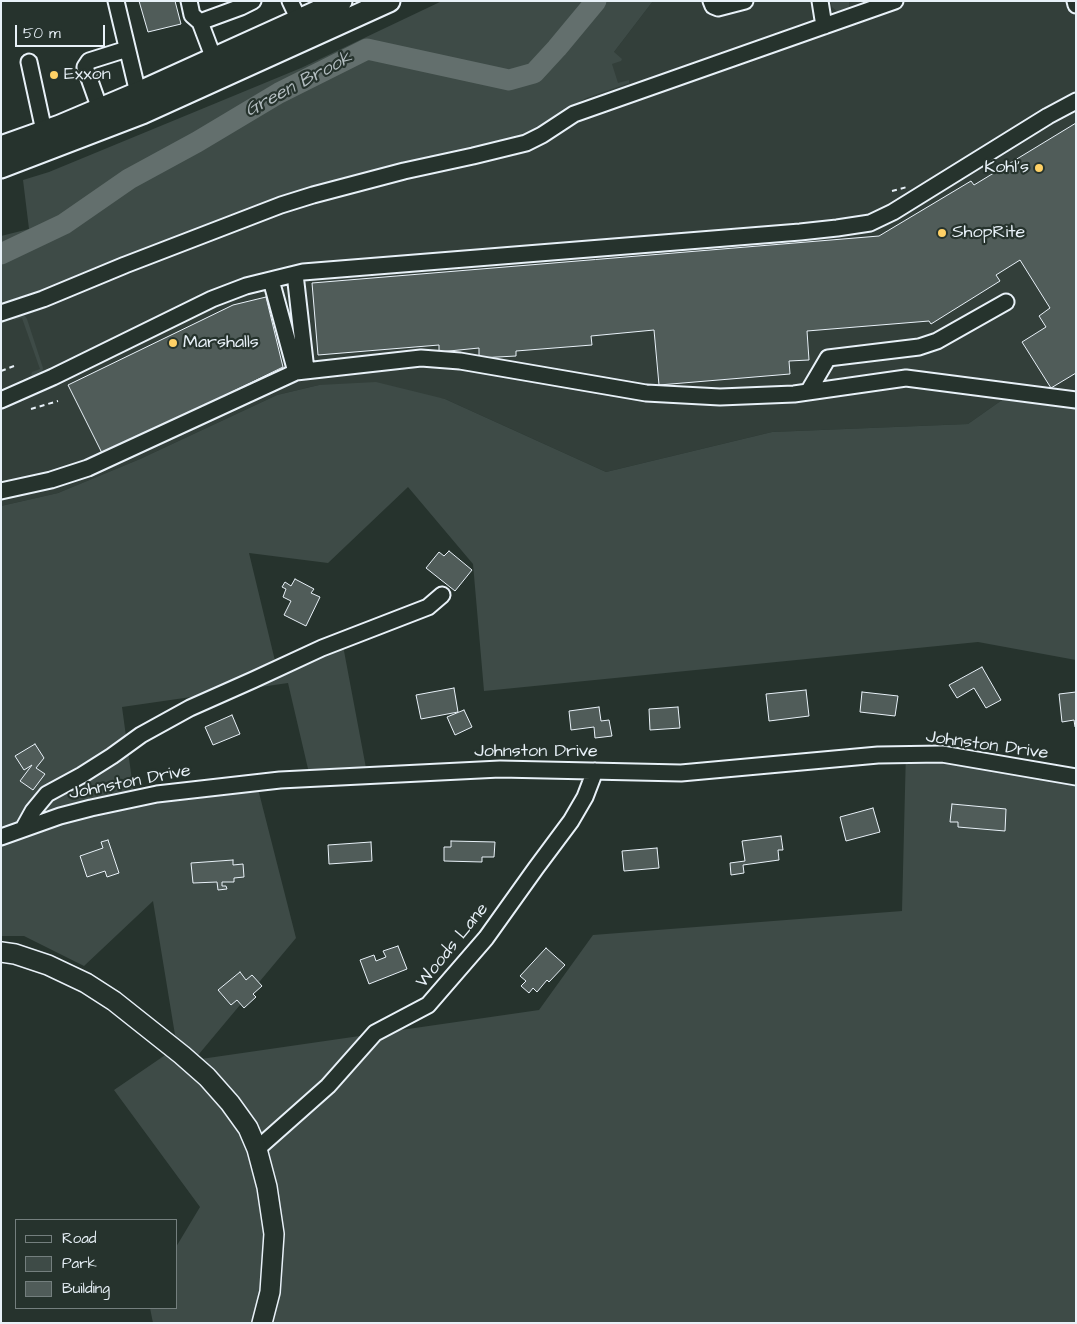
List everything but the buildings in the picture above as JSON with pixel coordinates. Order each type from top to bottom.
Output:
[{"type":"highway","points":[[2,144],[44,132],[138,93],[341,1]]},
{"type":"highway","points":[[1,167],[142,113],[388,1]]},
{"type":"main road","points":[[1,952],[15,954],[48,964],[86,983],[121,1007],[208,1077],[248,1128],[257,1149],[267,1187],[274,1234],[270,1292],[262,1323]]},
{"type":"street","points":[[116,1],[138,93]]},
{"type":"street","points":[[189,1],[192,15],[200,22],[214,59]]},
{"type":"street","points":[[200,22],[253,1]]},
{"type":"street","points":[[290,1],[299,20]]},
{"type":"street","points":[[711,1],[713,6],[718,8],[745,1]]},
{"type":"street","points":[[820,1],[824,26]]},
{"type":"street","points":[[1,313],[43,299],[125,265],[281,205],[404,171],[526,143],[574,114],[824,26],[861,7],[895,1]]},
{"type":"street","points":[[100,109],[86,67],[89,61],[127,49]]},
{"type":"street","points":[[29,62],[44,132]]},
{"type":"street","points":[[1,400],[212,299],[246,286],[303,272],[800,232],[870,223],[893,212],[1040,121],[1076,101]]},
{"type":"street","points":[[295,274],[301,371]]},
{"type":"street","points":[[271,280],[301,371]]},
{"type":"street","points":[[808,392],[828,358],[919,347],[937,341],[1006,302]]},
{"type":"street","points":[[1,491],[51,480],[88,468],[301,371],[422,358],[460,361],[646,394],[720,397],[794,394],[906,378],[1076,400]]},
{"type":"street","points":[[23,829],[33,811],[47,794],[82,775],[141,735],[190,708],[322,648],[428,607],[442,595]]},
{"type":"street","name":"Johnston Drive","points":[[1,837],[60,816],[157,794],[280,780],[500,769],[681,772],[878,755],[942,754],[1076,777]]},
{"type":"street","name":"Woods Lane","points":[[257,1149],[328,1086],[375,1033],[428,1005],[486,938],[571,821],[585,797],[595,771]]},
{"type":"path","points":[[1,371],[14,366]]},
{"type":"path","points":[[31,409],[58,400]]},
{"type":"shaded area","points":[[653,1],[1076,1],[1076,408],[1002,400],[968,424],[772,432],[606,472],[445,399],[319,385],[277,395],[140,459],[58,493],[1,506],[1,306],[305,190],[416,160],[522,138],[614,52]]},
{"type":"green space","points":[[442,1],[653,1],[614,52],[622,59],[612,64],[618,83],[629,80],[629,83],[586,98],[549,123],[522,138],[416,160],[305,190],[1,306],[1,236],[29,229],[23,180],[49,172],[301,68]]},
{"type":"green space","points":[[830,1],[849,1],[849,9],[840,13],[832,7]]},
{"type":"green space","points":[[21,315],[27,319],[43,368],[42,373],[34,377],[31,375],[32,372],[40,369],[22,318],[14,320],[13,318]]},
{"type":"green space","points":[[376,382],[445,399],[606,472],[772,432],[968,424],[1002,400],[1076,408],[1076,660],[978,642],[484,691],[473,564],[408,487],[328,563],[249,553],[276,665],[341,635],[366,768],[309,773],[288,683],[122,707],[134,795],[255,777],[296,938],[194,1060],[539,1010],[593,935],[902,911],[906,750],[1076,774],[1075,1323],[153,1323],[150,1309],[178,1309],[178,1244],[200,1207],[114,1090],[177,1047],[153,901],[84,966],[24,936],[1,936],[1,506],[58,493],[140,459],[277,395],[319,385]]},
{"type":"waterway","name":"Green Brook","points":[[1,254],[64,224],[129,179],[197,142],[279,93],[367,49],[509,80],[534,73],[596,1]]},
{"type":"place","name":"Exxon","points":[[54,75]]},
{"type":"place","name":"Kohl's","points":[[1039,168]]},
{"type":"place","name":"ShopRite","points":[[942,233]]},
{"type":"place","name":"Marshalls","points":[[173,343]]}]
